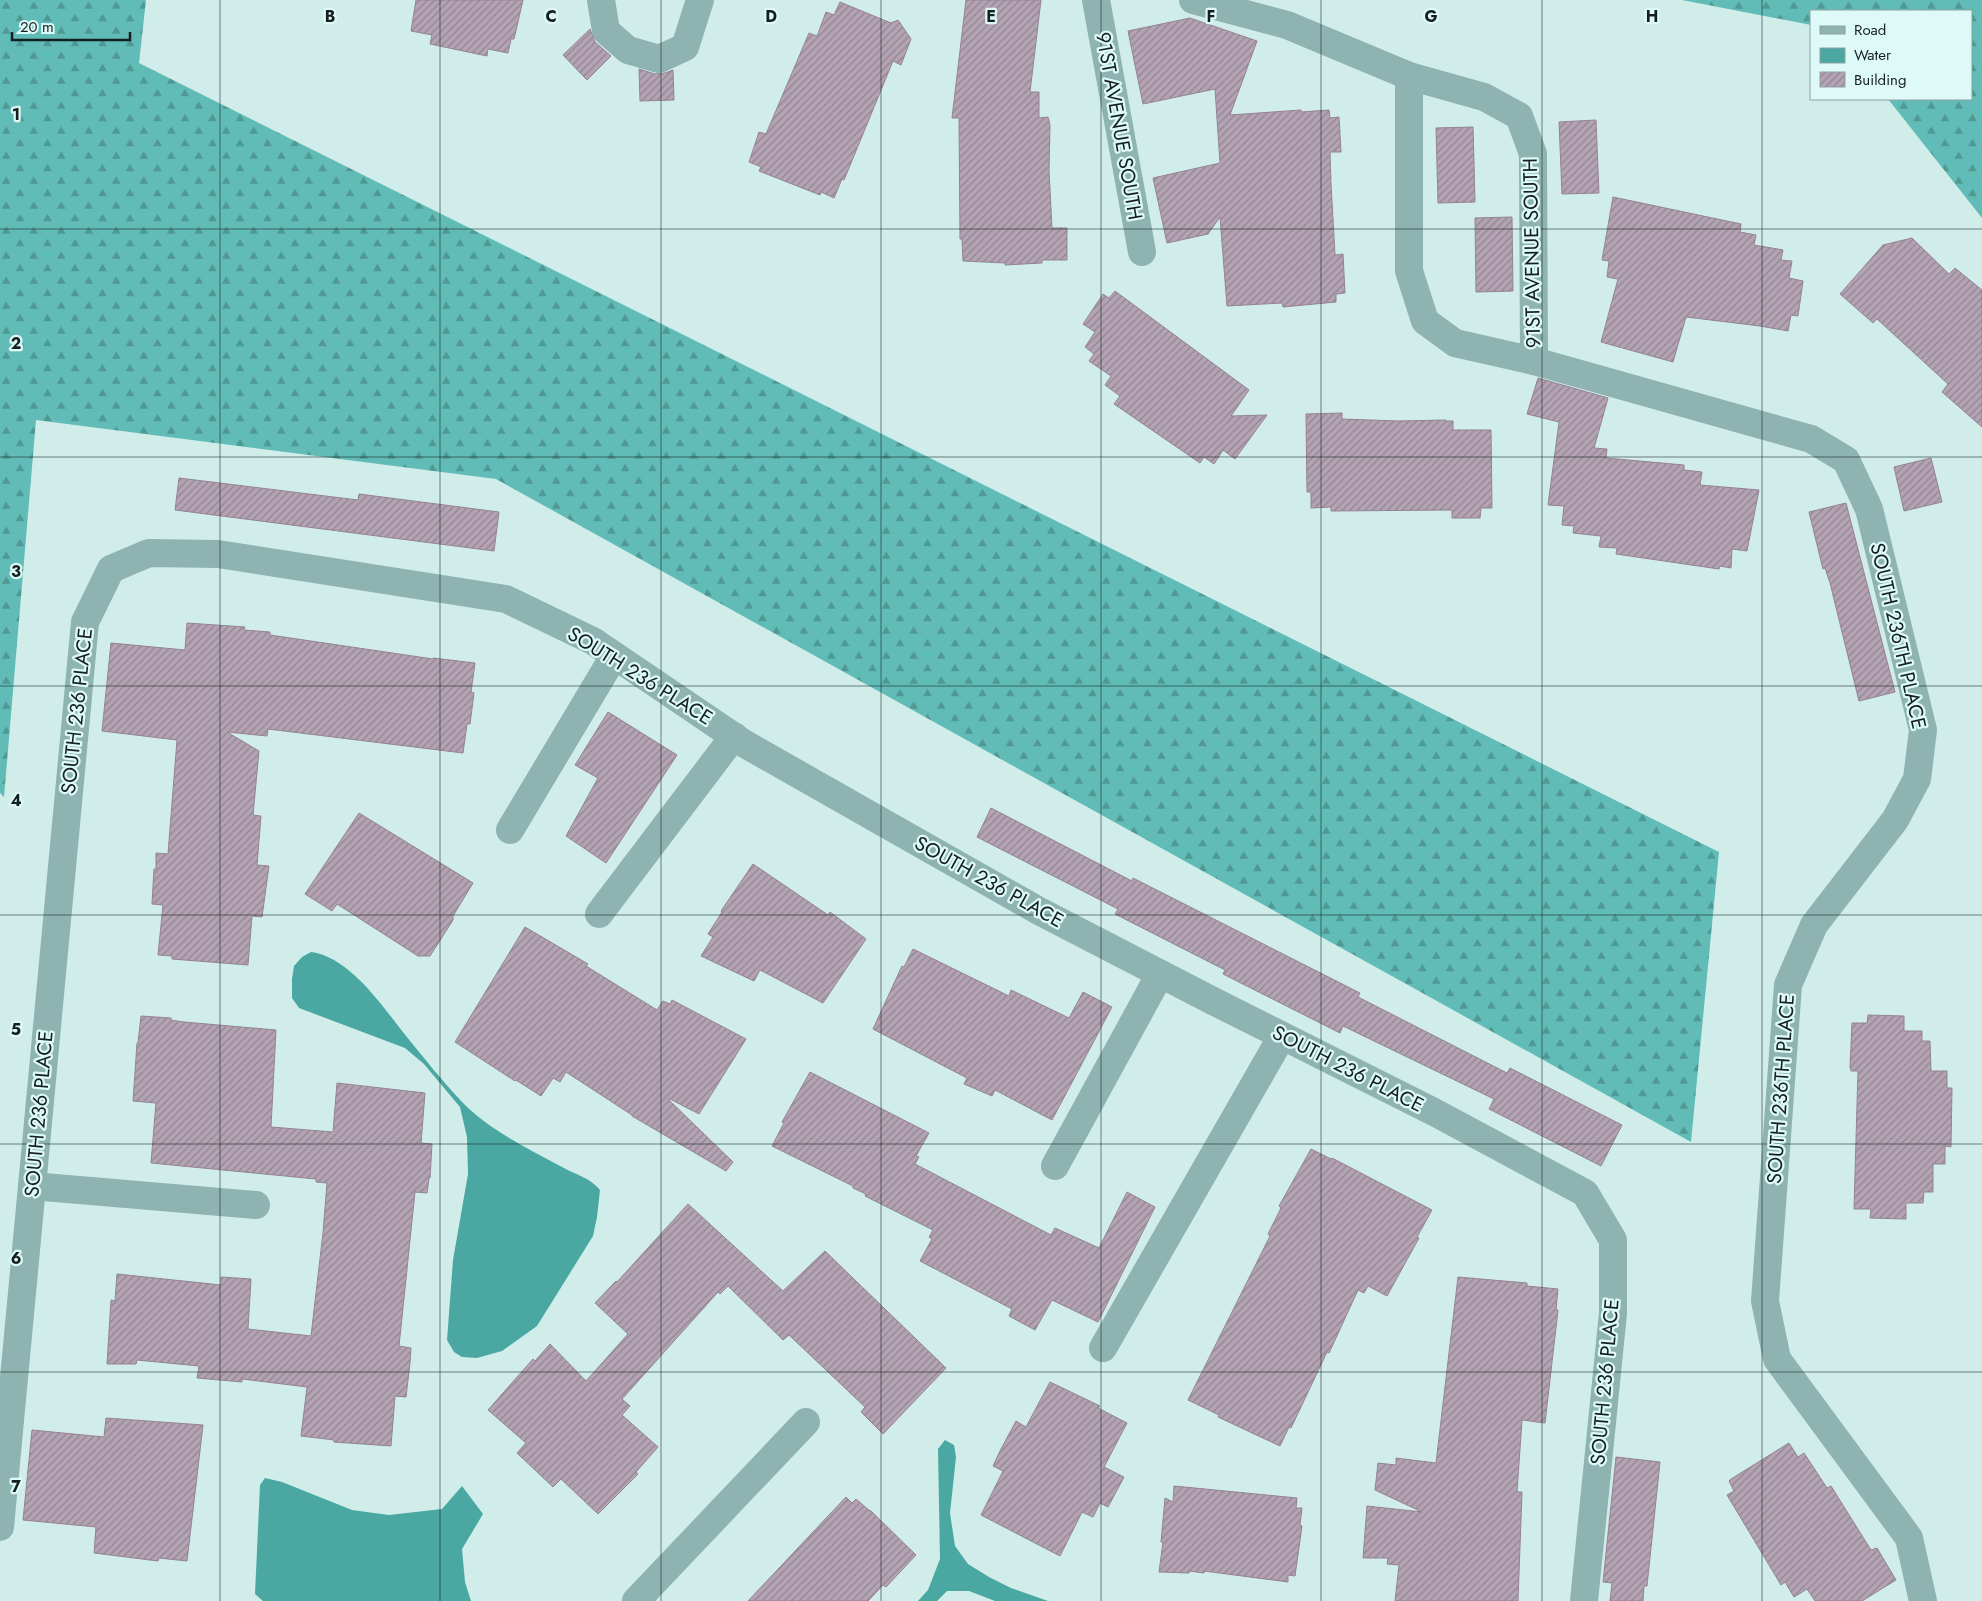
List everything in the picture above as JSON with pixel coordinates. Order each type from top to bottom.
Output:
[{"type":"street","points":[[601,0],[606,31],[628,50],[660,59],[685,47],[700,0]]},
{"type":"street","name":"91ST AVENUE SOUTH","points":[[1096,0],[1142,252]]},
{"type":"street","name":"91ST AVENUE SOUTH","points":[[1193,0],[1287,25],[1408,76],[1484,97],[1519,116],[1533,154],[1534,361]]},
{"type":"street","name":"91ST AVENUE SOUTH","points":[[1408,76],[1409,271],[1425,321],[1455,343],[1534,361],[1811,439],[1846,460]]},
{"type":"street","name":"SOUTH 236TH PLACE","points":[[1846,460],[1869,509],[1923,730],[1917,779],[1896,820],[1814,925],[1788,985],[1765,1300],[1777,1359],[1909,1538],[1923,1601]]},
{"type":"street","name":"SOUTH 236 PLACE","points":[[0,1527],[85,622],[111,569],[149,553],[218,554],[506,599],[593,641],[734,736],[1039,911],[1434,1112],[1586,1193],[1613,1240],[1614,1313],[1584,1601]]},
{"type":"street","points":[[510,830],[614,656]]},
{"type":"street","points":[[598,914],[734,736]]},
{"type":"street","points":[[1055,1166],[1160,974]]},
{"type":"street","points":[[1103,1348],[1282,1036]]},
{"type":"street","points":[[32,1186],[256,1205]]},
{"type":"street","points":[[636,1601],[806,1422]]},
{"type":"green space","points":[[0,0],[146,0],[139,63],[1719,852],[1691,1142],[496,479],[36,420],[4,797],[0,793]]},
{"type":"green space","points":[[1682,0],[1982,0],[1982,218],[1889,100],[1972,100],[1972,10],[1810,10],[1810,25]]},
{"type":"water","points":[[311,952],[339,963],[352,973],[376,998],[441,1078],[474,1113],[510,1138],[587,1179],[600,1190],[593,1236],[537,1326],[502,1351],[477,1358],[462,1357],[454,1352],[447,1340],[453,1260],[468,1174],[467,1137],[460,1107],[424,1064],[405,1048],[299,1008],[292,998],[294,966],[302,957]]},
{"type":"water","points":[[945,1440],[954,1445],[956,1457],[950,1513],[955,1546],[968,1564],[989,1577],[1011,1588],[1048,1601],[995,1601],[969,1591],[947,1591],[937,1601],[918,1601],[928,1590],[940,1559],[938,1449]]},
{"type":"water","points":[[265,1478],[282,1482],[352,1510],[389,1515],[442,1509],[462,1486],[483,1514],[462,1549],[465,1582],[471,1601],[263,1601],[255,1594],[260,1485]]},
{"type":"building","points":[[416,0],[523,0],[514,39],[511,39],[508,53],[488,49],[487,56],[430,44],[432,35],[411,31]]},
{"type":"building","points":[[966,0],[1041,0],[1030,92],[1039,92],[1039,118],[1048,117],[1050,125],[1049,171],[1052,228],[1067,228],[1067,260],[1042,260],[1042,263],[1005,265],[1005,263],[963,261],[962,239],[960,239],[959,118],[952,118]]},
{"type":"building","points":[[840,2],[891,23],[898,20],[911,39],[901,65],[893,61],[844,180],[842,179],[834,198],[821,192],[820,195],[759,171],[761,167],[749,162],[759,132],[766,134],[809,33],[817,36],[826,12],[834,15]]},
{"type":"building","points":[[1190,18],[1257,41],[1230,115],[1329,110],[1330,118],[1339,117],[1341,152],[1330,152],[1331,184],[1335,255],[1343,254],[1345,293],[1336,294],[1336,302],[1283,307],[1282,303],[1227,306],[1220,217],[1208,234],[1167,243],[1153,178],[1220,163],[1215,89],[1143,104],[1128,31]]},
{"type":"building","points":[[590,29],[595,42],[611,56],[587,80],[563,55]]},
{"type":"building","points":[[639,69],[655,74],[673,70],[674,100],[640,101]]},
{"type":"building","points":[[1596,120],[1599,193],[1562,194],[1559,122]]},
{"type":"building","points":[[1473,127],[1475,202],[1438,203],[1436,128]]},
{"type":"building","points":[[1613,197],[1741,224],[1740,232],[1756,235],[1754,245],[1783,250],[1781,260],[1792,261],[1789,278],[1803,281],[1798,316],[1791,315],[1788,331],[1686,317],[1673,362],[1601,342],[1618,279],[1607,277],[1609,261],[1602,260]]},
{"type":"building","points":[[1512,217],[1513,291],[1476,292],[1475,218]]},
{"type":"building","points":[[1912,238],[1949,274],[1955,268],[1982,290],[1982,427],[1942,392],[1948,384],[1877,319],[1873,323],[1840,294],[1883,245]]},
{"type":"building","points":[[1115,291],[1249,390],[1231,416],[1267,415],[1235,459],[1223,450],[1214,464],[1204,457],[1200,463],[1114,404],[1120,396],[1105,385],[1111,376],[1089,361],[1094,354],[1085,347],[1095,332],[1083,324],[1103,294],[1109,298]]},
{"type":"building","points":[[1538,378],[1608,398],[1594,448],[1607,449],[1606,458],[1684,465],[1684,470],[1702,472],[1700,485],[1759,490],[1747,551],[1732,549],[1731,568],[1720,566],[1719,569],[1616,554],[1617,548],[1599,547],[1601,536],[1573,533],[1574,526],[1562,525],[1564,506],[1548,505],[1559,422],[1527,414]]},
{"type":"building","points":[[1342,413],[1342,419],[1446,420],[1453,421],[1453,430],[1491,430],[1492,508],[1481,508],[1480,518],[1452,518],[1452,510],[1331,511],[1331,507],[1311,508],[1311,492],[1307,492],[1306,414]]},
{"type":"building","points":[[1931,458],[1942,502],[1904,511],[1894,467]]},
{"type":"building","points":[[179,478],[358,500],[359,494],[499,512],[494,551],[175,510]]},
{"type":"building","points":[[1846,503],[1895,692],[1859,701],[1830,583],[1825,568],[1823,569],[1809,512]]},
{"type":"building","points":[[187,623],[245,627],[244,630],[270,632],[270,635],[433,659],[475,663],[471,692],[474,693],[470,724],[467,724],[463,753],[268,729],[267,736],[227,732],[259,751],[253,815],[261,816],[257,865],[269,866],[262,917],[252,916],[248,965],[172,959],[172,956],[158,955],[163,905],[152,904],[154,869],[156,869],[156,853],[168,854],[177,740],[102,731],[111,643],[185,650]]},
{"type":"building","points":[[608,712],[677,755],[606,863],[566,836],[598,778],[575,765]]},
{"type":"building","points":[[991,808],[1132,881],[1133,878],[1360,993],[1358,997],[1507,1073],[1510,1068],[1622,1125],[1601,1166],[1489,1109],[1494,1099],[1343,1026],[1340,1033],[1223,974],[1225,970],[1115,914],[1118,909],[977,837]]},
{"type":"building","points":[[359,813],[473,883],[453,916],[453,920],[430,956],[418,956],[337,904],[332,911],[305,894]]},
{"type":"building","points":[[753,864],[828,915],[830,912],[866,939],[823,1003],[760,970],[754,981],[701,956],[713,937],[708,934],[721,911]]},
{"type":"building","points":[[525,927],[588,964],[586,966],[657,1010],[663,1001],[670,1004],[672,1000],[746,1039],[699,1114],[669,1100],[733,1162],[726,1171],[632,1116],[566,1072],[560,1082],[553,1078],[541,1096],[455,1042]]},
{"type":"building","points":[[913,949],[1009,996],[1011,990],[1069,1018],[1083,992],[1112,1007],[1052,1120],[995,1090],[992,1096],[964,1084],[967,1078],[873,1029],[902,966],[904,967]]},
{"type":"building","points":[[1868,1015],[1904,1016],[1904,1031],[1922,1031],[1922,1041],[1930,1041],[1931,1071],[1947,1071],[1947,1088],[1952,1088],[1951,1147],[1945,1146],[1945,1164],[1933,1164],[1933,1192],[1924,1192],[1923,1203],[1906,1203],[1906,1219],[1870,1218],[1871,1209],[1854,1209],[1858,1071],[1851,1071],[1850,1067],[1852,1023],[1867,1023]]},
{"type":"building","points":[[141,1016],[171,1018],[171,1020],[184,1022],[276,1030],[271,1127],[333,1132],[337,1083],[425,1093],[421,1143],[432,1144],[430,1178],[427,1193],[415,1192],[399,1346],[411,1348],[410,1363],[406,1397],[395,1396],[391,1446],[334,1442],[334,1440],[301,1436],[307,1387],[242,1379],[242,1382],[197,1378],[199,1366],[137,1360],[136,1364],[107,1364],[111,1300],[115,1301],[117,1274],[221,1285],[221,1277],[251,1279],[248,1329],[311,1336],[323,1233],[327,1183],[316,1182],[316,1179],[151,1163],[156,1103],[133,1101]]},
{"type":"building","points":[[810,1072],[929,1133],[916,1156],[919,1157],[915,1164],[1051,1235],[1055,1228],[1099,1248],[1127,1192],[1155,1207],[1098,1322],[1052,1300],[1035,1330],[1009,1316],[1012,1309],[920,1261],[932,1239],[929,1237],[933,1230],[865,1196],[866,1194],[853,1188],[853,1186],[772,1146],[784,1123],[782,1122]]},
{"type":"building","points":[[1311,1149],[1432,1210],[1387,1296],[1368,1286],[1364,1293],[1358,1290],[1329,1353],[1327,1352],[1291,1428],[1289,1427],[1280,1446],[1218,1417],[1219,1415],[1188,1400],[1270,1236],[1268,1234],[1281,1208],[1279,1206]]},
{"type":"building","points":[[688,1204],[783,1291],[825,1251],[946,1368],[883,1434],[861,1412],[865,1407],[789,1335],[783,1340],[728,1286],[720,1294],[718,1292],[622,1399],[630,1406],[622,1415],[658,1447],[636,1472],[638,1474],[598,1514],[561,1479],[553,1487],[517,1453],[526,1443],[488,1410],[533,1359],[535,1361],[550,1344],[586,1381],[628,1334],[595,1303],[617,1282]]},
{"type":"building","points":[[1458,1277],[1527,1283],[1527,1286],[1558,1289],[1556,1310],[1558,1310],[1545,1423],[1522,1420],[1517,1492],[1522,1492],[1518,1601],[1395,1601],[1399,1565],[1387,1564],[1388,1558],[1363,1558],[1367,1506],[1422,1512],[1375,1490],[1378,1463],[1396,1465],[1396,1458],[1436,1463]]},
{"type":"building","points":[[1050,1382],[1100,1406],[1098,1408],[1127,1423],[1104,1467],[1124,1477],[1108,1507],[1100,1503],[1093,1517],[1082,1512],[1060,1556],[981,1515],[1003,1471],[993,1466],[1000,1451],[1016,1421],[1026,1427]]},
{"type":"building","points":[[106,1418],[203,1425],[187,1561],[159,1558],[158,1561],[94,1553],[96,1527],[23,1520],[32,1430],[104,1437]]},
{"type":"building","points":[[1789,1443],[1798,1457],[1804,1453],[1827,1488],[1831,1486],[1871,1550],[1877,1548],[1896,1580],[1862,1601],[1815,1601],[1807,1589],[1794,1597],[1785,1582],[1781,1585],[1727,1495],[1734,1491],[1729,1481],[1731,1479]]},
{"type":"building","points":[[1616,1457],[1660,1462],[1647,1586],[1644,1586],[1643,1601],[1610,1601],[1612,1583],[1603,1582]]},
{"type":"building","points":[[1174,1486],[1297,1498],[1296,1508],[1302,1508],[1300,1525],[1302,1526],[1295,1576],[1288,1575],[1288,1582],[1204,1571],[1204,1573],[1189,1571],[1189,1573],[1159,1572],[1163,1542],[1161,1542],[1165,1498],[1173,1502]]},
{"type":"building","points":[[846,1497],[852,1503],[856,1499],[870,1510],[916,1555],[886,1587],[883,1585],[868,1601],[748,1601]]}]
